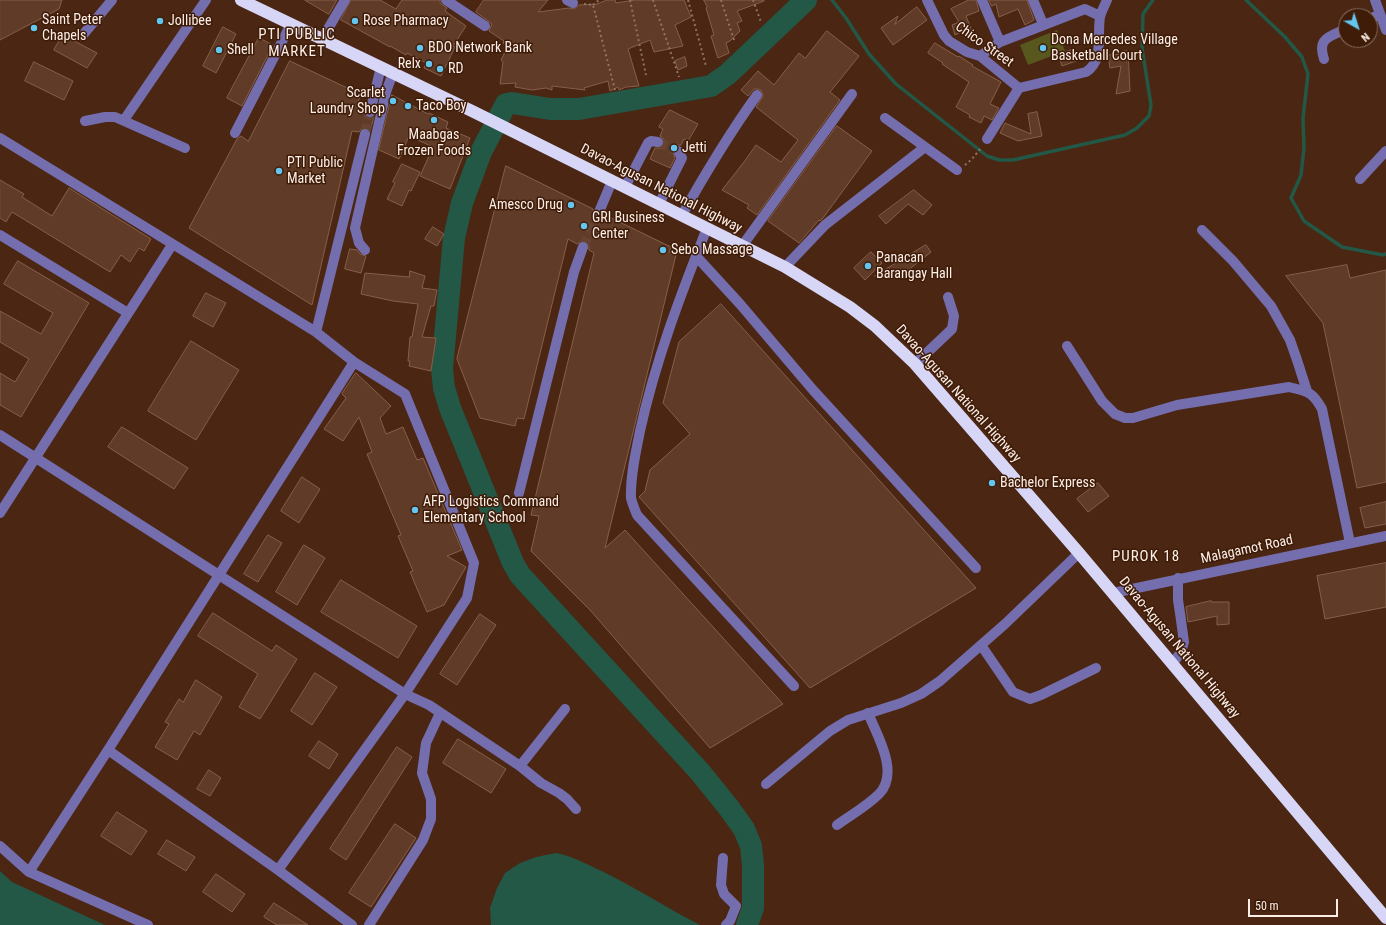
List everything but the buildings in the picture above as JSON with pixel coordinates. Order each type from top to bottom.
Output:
[{"type":"highway","name":"Davao-Agusan National Highway","points":[[241,0],[474,112],[785,267],[850,307],[875,326],[915,364],[1113,592],[1386,918]]},
{"type":"street","points":[[82,36],[112,0]]},
{"type":"street","points":[[124,120],[206,0]]},
{"type":"street","points":[[322,39],[346,0]]},
{"type":"street","points":[[446,0],[485,26]]},
{"type":"street","name":"Chico Street","points":[[927,0],[944,35],[949,41],[967,52],[980,56],[1019,88]]},
{"type":"street","points":[[982,0],[1000,42]]},
{"type":"street","points":[[1033,0],[1043,24]]},
{"type":"street","points":[[987,139],[1019,88],[1086,72],[1092,69],[1098,56],[1100,16],[1107,0]]},
{"type":"street","points":[[1376,0],[1386,30]]},
{"type":"street","points":[[980,56],[1000,42],[1043,24],[1083,4],[1100,16]]},
{"type":"street","points":[[234,133],[292,24]]},
{"type":"street","points":[[1324,59],[1321,47],[1323,42],[1338,33]]},
{"type":"street","points":[[370,112],[381,67]]},
{"type":"street","points":[[365,250],[358,242],[355,228],[386,92],[393,73]]},
{"type":"street","points":[[742,246],[852,94]]},
{"type":"street","points":[[682,216],[711,163],[756,95]]},
{"type":"street","points":[[85,121],[105,117],[115,117],[185,148]]},
{"type":"street","points":[[885,118],[957,170]]},
{"type":"street","points":[[316,332],[364,134]]},
{"type":"street","points":[[0,138],[316,332],[354,362],[405,394],[474,564],[467,598],[405,694],[278,870]]},
{"type":"street","points":[[625,187],[648,143],[651,141],[658,142]]},
{"type":"street","points":[[785,267],[825,225],[925,147]]},
{"type":"street","points":[[660,204],[682,158],[678,151]]},
{"type":"street","points":[[1360,179],[1386,151]]},
{"type":"street","points":[[598,212],[612,181]]},
{"type":"street","points":[[707,228],[658,362],[636,449],[631,499],[637,515],[794,686]]},
{"type":"street","points":[[1202,230],[1233,261],[1271,306],[1290,340],[1307,391]]},
{"type":"street","points":[[0,235],[128,313]]},
{"type":"street","points":[[0,513],[172,245]]},
{"type":"street","points":[[518,493],[572,280],[583,247]]},
{"type":"street","points":[[696,256],[740,304],[813,390],[976,568]]},
{"type":"street","points":[[915,364],[952,329],[954,316],[948,297]]},
{"type":"street","points":[[1067,346],[1102,401],[1115,414],[1125,418],[1134,418],[1177,405],[1289,386],[1307,391],[1315,397],[1322,409],[1350,543]]},
{"type":"street","points":[[28,872],[220,576],[354,362]]},
{"type":"street","points":[[0,435],[405,694],[440,712],[520,766],[541,783],[563,796],[576,809]]},
{"type":"street","name":"Malagamot Road","points":[[1113,592],[1386,536]]},
{"type":"street","points":[[766,784],[830,731],[848,720],[901,703],[920,694],[940,681],[981,645],[1079,553]]},
{"type":"street","points":[[1173,663],[1182,652],[1184,642],[1178,600],[1178,578]]},
{"type":"street","points":[[981,645],[1013,692],[1030,699],[1096,668]]},
{"type":"street","points":[[520,766],[565,709]]},
{"type":"street","points":[[369,925],[423,840],[430,818],[431,799],[422,773],[426,743],[440,712]]},
{"type":"street","points":[[837,825],[868,804],[886,785],[888,774],[886,757],[868,713]]},
{"type":"street","points":[[108,750],[278,870],[352,925]]},
{"type":"street","points":[[0,846],[28,872],[148,925]]},
{"type":"street","points":[[723,858],[721,885],[724,894],[736,906],[730,921],[726,925]]},
{"type":"path","points":[[570,2],[593,5],[599,0]]},
{"type":"path","points":[[630,0],[646,75]]},
{"type":"path","points":[[652,0],[679,77]]},
{"type":"path","points":[[688,0],[706,66]]},
{"type":"path","points":[[721,0],[734,40]]},
{"type":"path","points":[[753,0],[761,22]]},
{"type":"path","points":[[593,5],[615,90]]},
{"type":"path","points":[[957,170],[969,163],[977,153]]},
{"type":"shaded area","name":"Dona Mercedes Village Basketball Court","points":[[1057,30],[1065,51],[1028,65],[1020,45]]},
{"type":"shaded area","points":[[556,853],[574,858],[605,873],[700,925],[491,925],[490,908],[497,888],[505,873],[520,863],[536,857]]},
{"type":"shaded area","points":[[0,871],[12,882],[105,925],[0,925]]},
{"type":"waterway","points":[[747,925],[753,908],[753,865],[751,846],[744,829],[700,772],[520,575],[513,563],[450,408],[444,388],[442,369],[454,238],[462,203],[481,152],[506,104],[512,103],[550,109],[579,109],[711,86],[728,74],[806,0]]},
{"type":"waterway","points":[[832,0],[846,18],[869,54],[896,84],[987,156],[999,160],[1013,160],[1125,135],[1137,128],[1149,116],[1151,105],[1142,48],[1143,14],[1153,0]]},
{"type":"waterway","points":[[1246,0],[1285,37],[1302,57],[1308,74],[1303,118],[1304,148],[1301,175],[1291,198],[1304,221],[1342,247],[1383,255],[1386,254]]},
{"type":"tunnel","points":[[365,134],[370,112]]},
{"type":"tunnel","points":[[658,142],[678,151]]},
{"type":"tunnel","points":[[583,247],[599,212]]},
{"type":"place","name":"Jollibee","points":[[160,21]]},
{"type":"place","name":"Rose Pharmacy","points":[[355,21]]},
{"type":"place","name":"Saint Peter Chapels","points":[[34,28]]},
{"type":"place","name":"BDO Network Bank","points":[[420,48]]},
{"type":"place","name":"Dona Mercedes Village Basketball Court","points":[[1043,48]]},
{"type":"place","name":"Shell","points":[[219,50]]},
{"type":"place","name":"Relx","points":[[429,64]]},
{"type":"place","name":"RD","points":[[440,69]]},
{"type":"place","name":"Scarlet Laundry Shop","points":[[393,101]]},
{"type":"place","name":"Taco Boy","points":[[408,106]]},
{"type":"place","name":"Maabgas Frozen Foods","points":[[434,120]]},
{"type":"place","name":"Jetti","points":[[674,148]]},
{"type":"place","name":"PTI Public Market","points":[[279,171]]},
{"type":"place","name":"Amesco Drug","points":[[571,205]]},
{"type":"place","name":"GRI Business Center","points":[[584,226]]},
{"type":"place","name":"Sebo Massage","points":[[663,250]]},
{"type":"place","name":"Panacan Barangay Hall","points":[[868,266]]},
{"type":"place","name":"Bachelor Express","points":[[992,483]]},
{"type":"place","name":"AFP Logistics Command Elementary School","points":[[415,510]]},
{"type":"district","name":"PTI PUBLIC MARKET","points":[[297,44]]},
{"type":"district","name":"PUROK 18","points":[[1146,557]]}]
